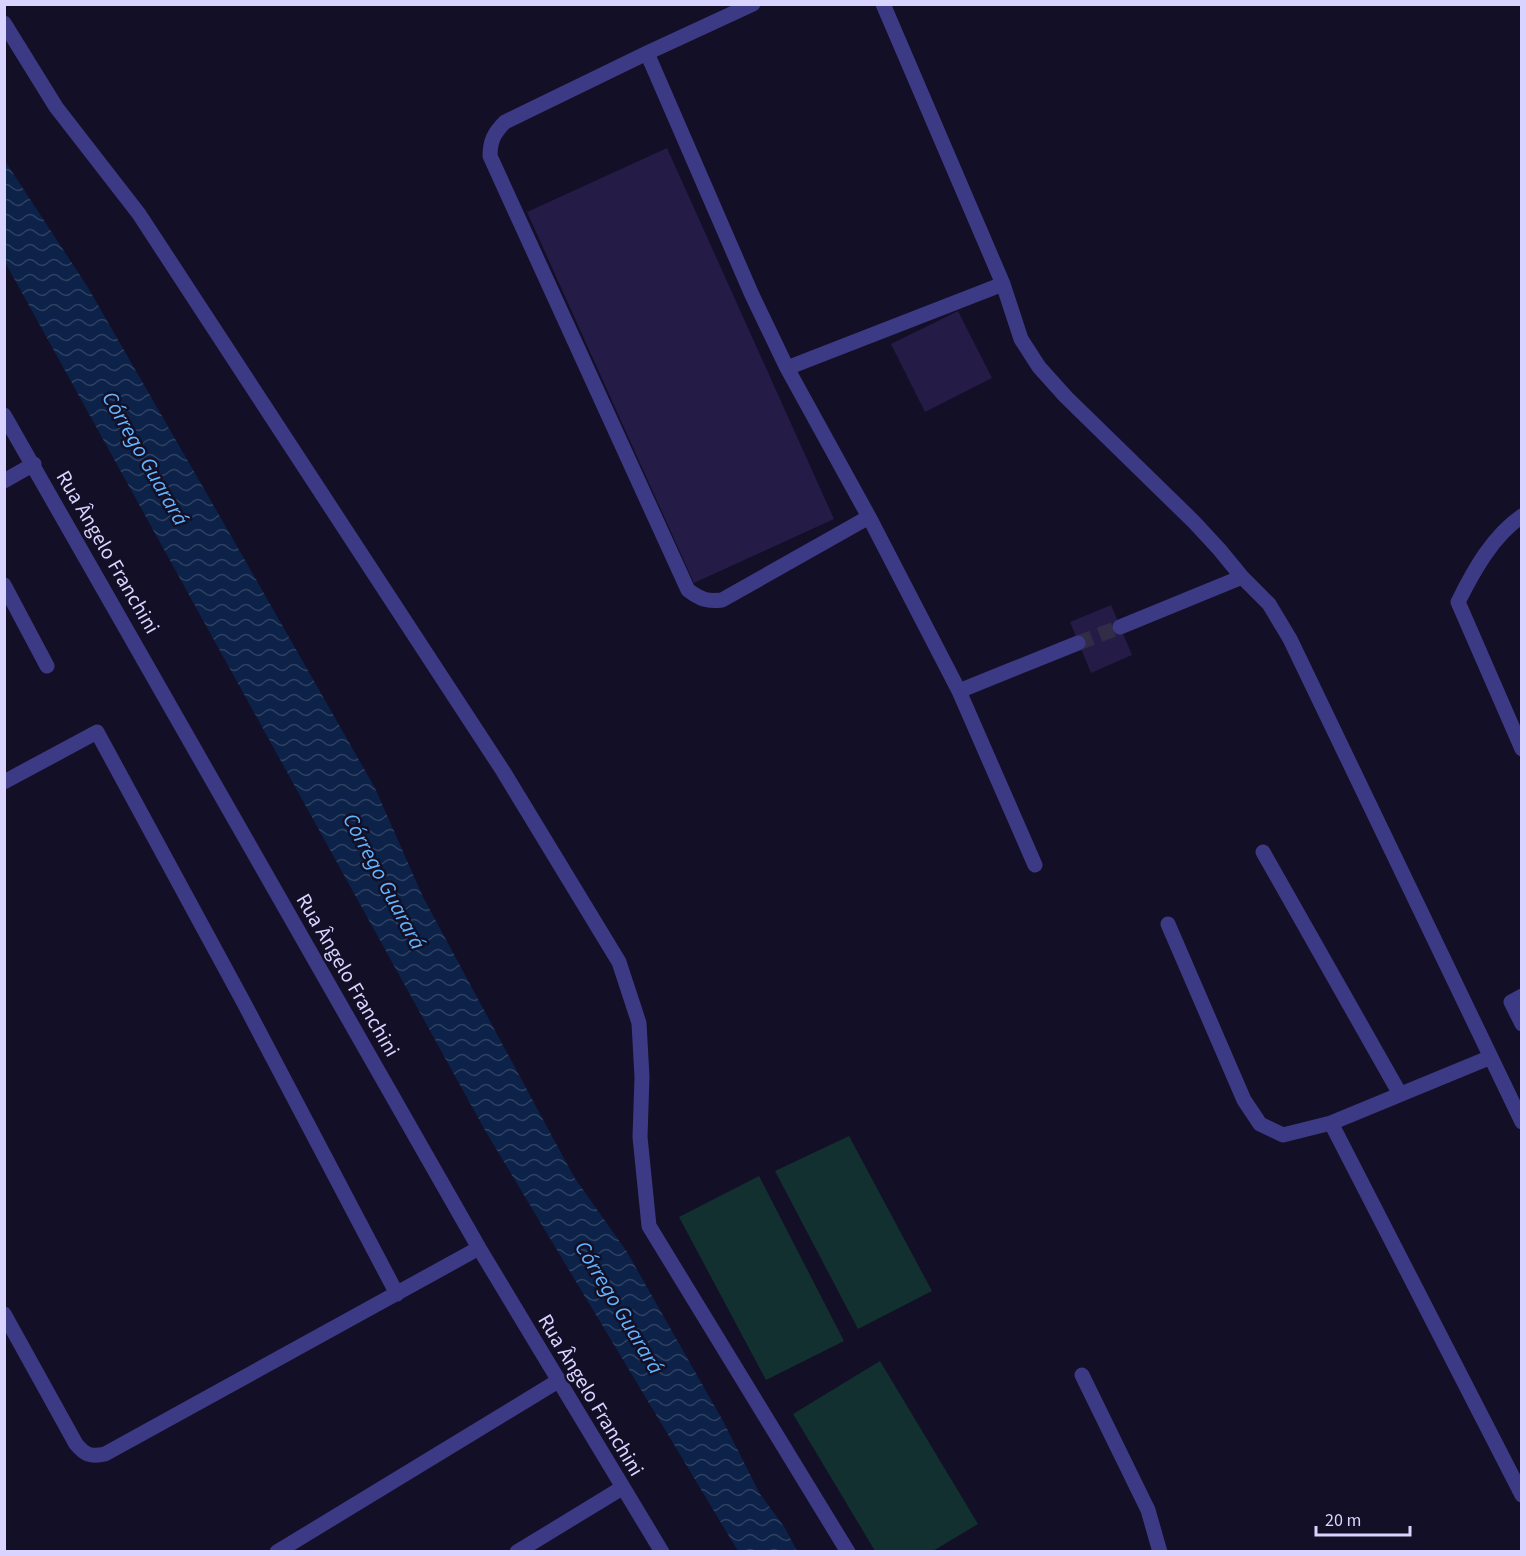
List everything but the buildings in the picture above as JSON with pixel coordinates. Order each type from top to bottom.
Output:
[{"type":"street","points":[[753,4],[505,122],[496,131],[490,143],[490,156],[688,590],[710,602],[722,600],[870,517]]},
{"type":"street","points":[[883,4],[1003,284],[1021,339],[1039,367],[1066,397],[1194,522],[1269,604],[1290,639],[1521,1122]]},
{"type":"street","points":[[4,23],[56,107],[139,214],[497,761],[619,962],[639,1023],[642,1077],[640,1137],[649,1226],[848,1551]]},
{"type":"street","points":[[647,53],[752,295],[787,368],[870,517],[959,691],[1035,865]]},
{"type":"street","points":[[787,368],[1003,284]]},
{"type":"street","name":"Rua Ângelo Franchini","points":[[4,415],[479,1248],[662,1551]]},
{"type":"street","points":[[4,481],[34,464]]},
{"type":"street","points":[[1521,516],[1511,524],[1477,564],[1458,602],[1521,749]]},
{"type":"street","points":[[1120,627],[1242,577]]},
{"type":"street","points":[[4,585],[47,666]]},
{"type":"street","points":[[959,691],[1078,643]]},
{"type":"street","points":[[4,782],[97,732],[244,1003],[397,1294]]},
{"type":"street","points":[[1263,852],[1400,1094]]},
{"type":"street","points":[[1168,924],[1244,1100],[1260,1124],[1283,1135],[1331,1123],[1455,1074],[1491,1057]]},
{"type":"street","points":[[1521,996],[1511,1002],[1521,1024]]},
{"type":"street","points":[[1331,1123],[1521,1495]]},
{"type":"street","points":[[4,1314],[76,1444],[83,1453],[92,1457],[105,1455],[479,1248]]},
{"type":"street","points":[[1082,1375],[1148,1510],[1160,1551]]},
{"type":"street","points":[[277,1551],[558,1381]]},
{"type":"street","points":[[516,1551],[622,1488]]},
{"type":"green space","points":[[849,1136],[932,1291],[858,1329],[775,1171]]},
{"type":"green space","points":[[759,1176],[844,1341],[766,1380],[679,1217]]},
{"type":"green space","points":[[880,1361],[978,1524],[933,1551],[875,1551],[793,1414]]},
{"type":"water","name":"Córrego Guarará","points":[[5,161],[87,286],[375,788],[423,897],[574,1177],[627,1252],[723,1421],[760,1494],[785,1528],[797,1551],[738,1551],[486,1132],[5,262]]},
{"type":"tunnel","points":[[1078,643],[1120,627]]}]
